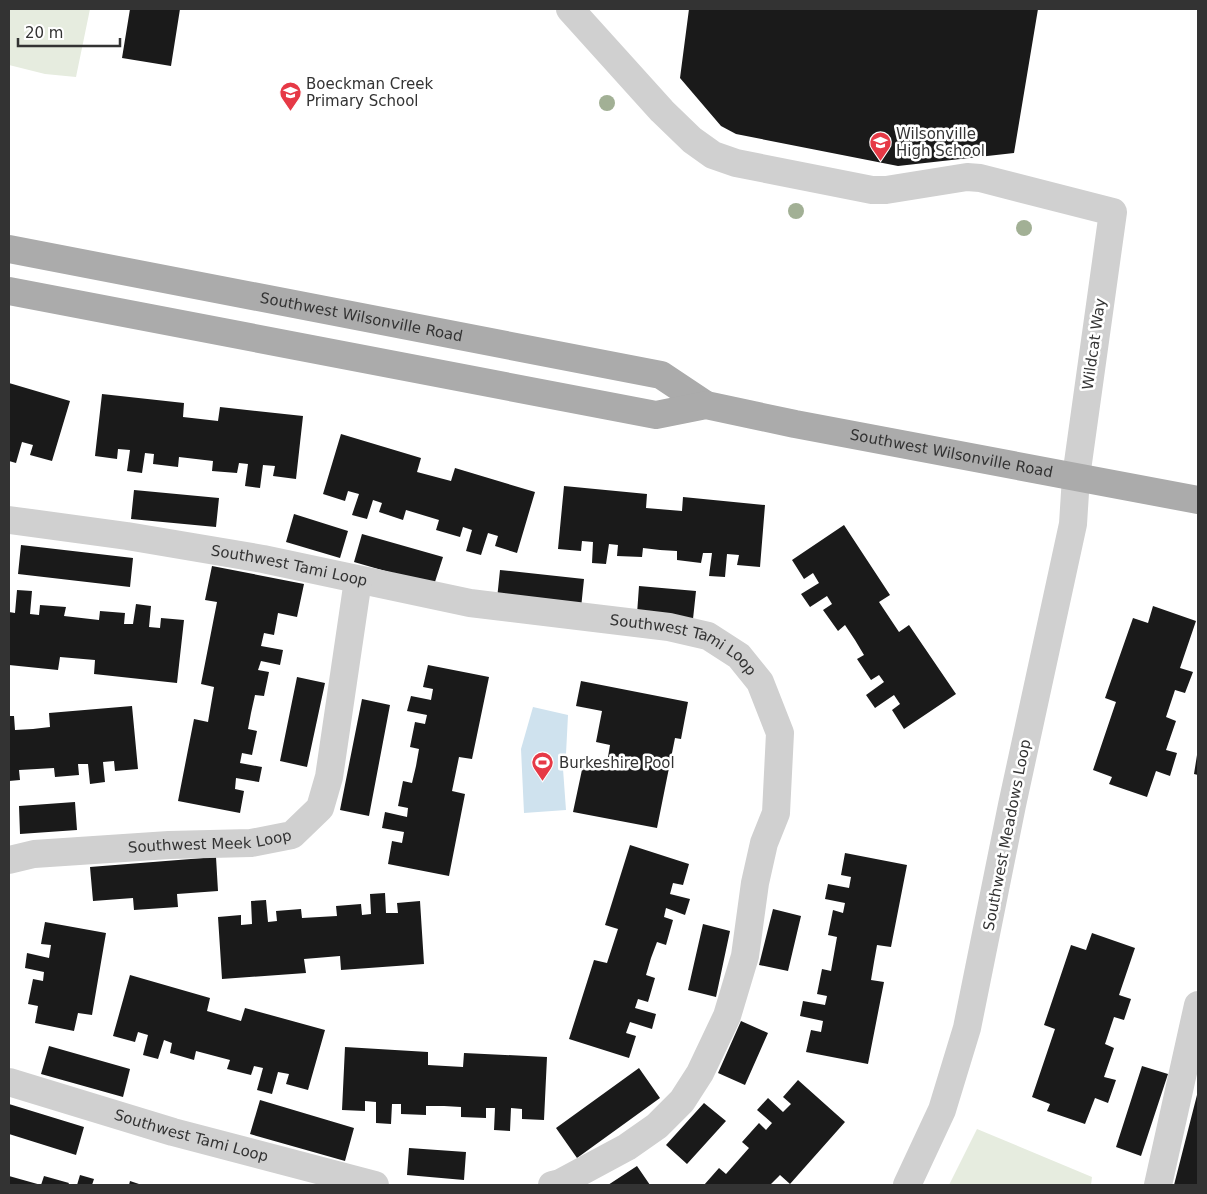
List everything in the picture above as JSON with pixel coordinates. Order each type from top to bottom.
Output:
[{"type":"main road","name":"Southwest Wilsonville Road","points":[[9,249],[661,375],[706,406]]},
{"type":"main road","name":"Southwest Wilsonville Road","points":[[9,291],[656,415],[706,406],[1198,500]]},
{"type":"street","name":"Wildcat Way","points":[[570,9],[662,111],[692,140],[713,155],[736,163],[872,190],[886,190],[968,177],[980,178],[1113,212],[1076,477]]},
{"type":"street","name":"Southwest Meadows Loop","points":[[907,1185],[942,1110],[967,1028],[1012,805],[1073,524],[1076,477]]},
{"type":"street","name":"Southwest Tami Loop","points":[[9,520],[127,536],[263,559],[470,603],[669,627],[708,636],[739,656],[760,682],[780,732],[776,813],[764,842],[755,883],[745,956],[727,1016],[700,1073],[682,1101],[657,1126],[627,1147],[560,1183],[552,1185]]},
{"type":"street","name":"Southwest Meek Loop","points":[[9,860],[43,853],[169,845],[251,843],[292,835],[320,808],[329,777],[358,580]]},
{"type":"street","points":[[1158,1185],[1198,1005]]},
{"type":"street","name":"Southwest Tami Loop","points":[[9,1082],[173,1132],[375,1185]]},
{"type":"shaded area","points":[[9,9],[90,9],[76,77],[45,74],[9,65]]},
{"type":"shaded area","points":[[977,1129],[1092,1177],[1091,1185],[949,1185]]},
{"type":"water","name":"Burkeshire Pool","points":[[533,707],[568,715],[566,754],[562,755],[566,810],[524,813],[521,749]]},
{"type":"building","points":[[130,9],[180,9],[171,66],[122,58]]},
{"type":"building","name":"Wilsonville High School","points":[[689,9],[1038,9],[1014,153],[898,166],[736,134],[721,126],[680,78]]},
{"type":"building","points":[[9,383],[70,401],[52,461],[30,455],[33,445],[22,442],[16,463],[9,461]]},
{"type":"building","points":[[102,394],[184,403],[183,417],[218,421],[220,407],[303,416],[296,479],[273,476],[275,466],[263,465],[260,488],[245,486],[248,464],[239,463],[237,473],[212,471],[213,461],[179,457],[178,467],[153,464],[154,454],[145,453],[142,473],[127,471],[130,450],[118,449],[117,459],[95,456]]},
{"type":"building","points":[[341,434],[421,458],[417,472],[451,481],[455,468],[535,492],[517,553],[495,546],[498,536],[488,533],[481,555],[466,551],[472,530],[463,527],[460,537],[436,530],[439,520],[406,510],[403,520],[379,512],[382,503],[373,500],[367,519],[352,515],[359,494],[348,491],[345,501],[323,494]]},
{"type":"building","points":[[564,486],[647,494],[646,508],[682,511],[683,497],[765,505],[760,567],[737,565],[739,555],[727,554],[725,577],[709,576],[712,553],[703,553],[701,563],[677,560],[677,551],[643,548],[642,557],[617,556],[618,545],[609,544],[606,564],[592,563],[593,542],[582,541],[581,551],[558,549]]},
{"type":"building","points":[[134,490],[219,498],[216,527],[131,519]]},
{"type":"building","points":[[294,514],[348,531],[340,558],[286,542]]},
{"type":"building","points":[[844,525],[890,595],[879,602],[899,632],[909,625],[956,694],[904,729],[892,710],[900,704],[894,695],[875,708],[866,695],[884,682],[879,675],[871,680],[857,659],[864,655],[845,625],[838,631],[823,610],[832,604],[827,596],[810,607],[801,594],[819,583],[813,573],[804,579],[792,560]]},
{"type":"building","points":[[362,534],[443,557],[434,585],[354,562]]},
{"type":"building","points":[[21,545],[133,558],[130,587],[18,574]]},
{"type":"building","points":[[212,566],[304,584],[297,617],[278,613],[274,635],[264,633],[261,646],[283,650],[280,665],[261,661],[258,670],[269,672],[264,696],[255,695],[251,713],[248,729],[257,731],[252,755],[242,753],[240,763],[262,767],[259,782],[236,778],[235,789],[244,791],[240,813],[178,801],[194,719],[208,722],[214,687],[201,684],[217,602],[205,600]]},
{"type":"building","points":[[500,570],[584,579],[581,608],[497,599]]},
{"type":"building","points":[[639,586],[696,591],[693,619],[637,614]]},
{"type":"building","points":[[17,590],[32,591],[30,614],[39,615],[40,605],[66,607],[64,616],[99,620],[100,611],[125,613],[124,624],[133,624],[136,604],[151,606],[149,627],[160,628],[161,618],[184,620],[177,683],[94,674],[95,660],[60,657],[58,670],[9,665],[9,612],[15,613]]},
{"type":"building","points":[[1153,606],[1196,621],[1180,668],[1193,672],[1185,693],[1175,690],[1166,717],[1176,721],[1166,750],[1177,753],[1170,776],[1156,771],[1147,797],[1109,784],[1112,777],[1093,770],[1116,702],[1105,698],[1133,618],[1148,623]]},
{"type":"building","points":[[428,665],[489,677],[472,759],[459,757],[452,791],[465,794],[449,876],[388,864],[392,841],[402,843],[404,832],[382,828],[385,812],[407,817],[408,808],[398,806],[403,781],[412,783],[416,766],[419,749],[410,747],[415,722],[425,724],[427,715],[407,711],[411,696],[431,700],[433,689],[423,687]]},
{"type":"building","points":[[297,677],[325,683],[307,767],[280,761]]},
{"type":"building","points":[[581,681],[688,702],[681,739],[675,738],[657,828],[573,812],[583,765],[606,769],[610,745],[596,742],[602,711],[576,706]]},
{"type":"building","points":[[362,699],[390,705],[369,816],[340,810]]},
{"type":"building","points":[[132,706],[138,769],[115,771],[114,761],[103,762],[105,782],[90,784],[88,764],[78,764],[79,775],[55,777],[54,768],[19,770],[20,780],[9,781],[9,716],[14,716],[15,730],[33,729],[50,727],[49,713]]},
{"type":"building","points":[[1198,755],[1198,775],[1194,774]]},
{"type":"building","points":[[75,802],[77,830],[20,834],[19,806]]},
{"type":"building","points":[[630,845],[689,864],[683,885],[673,883],[670,894],[690,899],[685,915],[666,908],[664,917],[673,920],[666,945],[657,942],[646,975],[655,978],[648,1002],[638,999],[635,1008],[656,1014],[652,1029],[630,1022],[626,1033],[636,1036],[629,1058],[569,1039],[594,960],[607,963],[618,929],[605,925]]},
{"type":"building","points":[[845,853],[907,865],[891,947],[877,945],[871,980],[884,982],[868,1064],[806,1052],[811,1030],[821,1032],[823,1021],[800,1016],[803,1001],[825,1005],[827,996],[817,994],[822,969],[831,971],[837,937],[828,935],[833,910],[843,913],[845,903],[825,899],[828,884],[849,888],[851,877],[841,875]]},
{"type":"building","points":[[216,857],[218,891],[177,894],[178,907],[134,910],[133,898],[93,901],[90,867]]},
{"type":"building","points":[[385,893],[386,913],[398,913],[397,903],[420,901],[424,964],[341,970],[340,956],[304,959],[306,973],[222,979],[218,917],[241,915],[241,925],[252,924],[251,901],[266,900],[268,922],[277,921],[276,911],[301,909],[302,918],[337,916],[336,906],[361,904],[362,915],[371,914],[370,894]]},
{"type":"building","points":[[773,909],[801,916],[788,971],[759,965]]},
{"type":"building","points":[[45,922],[106,933],[92,1015],[78,1013],[74,1031],[35,1023],[38,1006],[28,1004],[33,979],[43,981],[44,972],[25,968],[27,953],[49,958],[51,945],[41,944]]},
{"type":"building","points":[[703,924],[730,931],[716,997],[688,990]]},
{"type":"building","points":[[1092,933],[1135,948],[1119,995],[1131,999],[1124,1020],[1114,1017],[1105,1044],[1114,1048],[1104,1077],[1116,1080],[1108,1103],[1095,1098],[1085,1124],[1047,1111],[1050,1104],[1032,1097],[1055,1029],[1044,1025],[1071,945],[1086,950]]},
{"type":"building","points":[[130,975],[210,998],[207,1011],[241,1021],[245,1008],[325,1030],[308,1090],[286,1084],[289,1074],[278,1072],[272,1094],[257,1090],[263,1068],[254,1066],[251,1075],[227,1069],[230,1060],[196,1051],[194,1060],[170,1053],[172,1043],[164,1040],[158,1059],[143,1055],[148,1035],[138,1032],[135,1042],[113,1036]]},
{"type":"building","points":[[741,1021],[768,1033],[745,1085],[718,1073]]},
{"type":"building","points":[[49,1046],[130,1069],[123,1097],[41,1074]]},
{"type":"building","points":[[345,1047],[428,1052],[428,1065],[463,1067],[464,1053],[547,1057],[544,1120],[522,1119],[522,1109],[511,1108],[510,1131],[494,1130],[495,1108],[486,1108],[486,1118],[461,1117],[461,1107],[444,1106],[426,1106],[426,1115],[401,1114],[401,1104],[392,1104],[391,1124],[376,1123],[376,1102],[365,1101],[365,1111],[342,1110]]},
{"type":"building","points":[[1142,1066],[1168,1074],[1141,1156],[1116,1147]]},
{"type":"building","points":[[639,1068],[660,1098],[577,1158],[556,1128]]},
{"type":"building","points":[[798,1080],[845,1122],[790,1184],[780,1175],[770,1185],[704,1185],[719,1168],[726,1174],[749,1148],[742,1142],[759,1123],[766,1130],[772,1123],[757,1110],[768,1098],[783,1112],[791,1104],[783,1097]]},
{"type":"building","points":[[1198,1091],[1198,1185],[1174,1185]]},
{"type":"building","points":[[260,1100],[354,1128],[345,1161],[250,1134]]},
{"type":"building","points":[[704,1103],[726,1121],[687,1164],[666,1145]]},
{"type":"building","points":[[9,1104],[84,1127],[76,1155],[9,1134]]},
{"type":"building","points":[[409,1148],[466,1152],[464,1180],[407,1175]]},
{"type":"building","points":[[637,1166],[650,1185],[608,1185]]},
{"type":"building","points":[[80,1175],[94,1179],[92,1185],[77,1185]]},
{"type":"building","points":[[9,1176],[41,1185],[9,1185]]},
{"type":"building","points":[[44,1176],[69,1183],[68,1185],[41,1185]]},
{"type":"building","points":[[130,1181],[142,1185],[129,1185]]},
{"type":"place","name":"Boeckman Creek Primary School","points":[[290,112]]},
{"type":"place","name":"Wilsonville High School","points":[[880,162]]},
{"type":"place","name":"Burkeshire Pool","points":[[543,782]]}]
